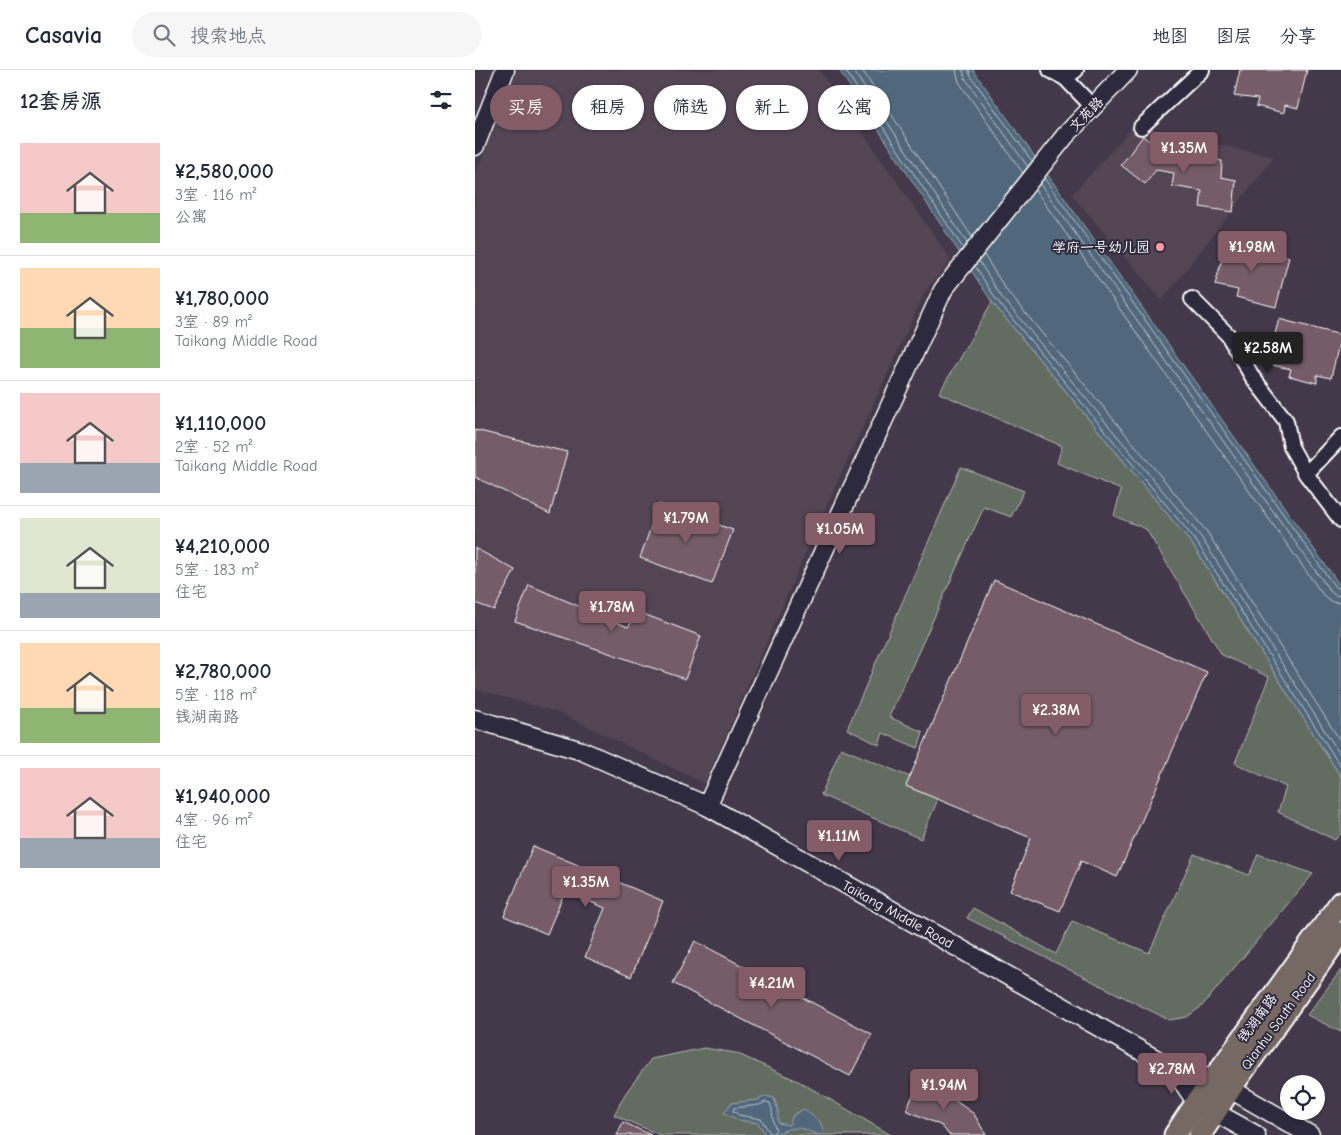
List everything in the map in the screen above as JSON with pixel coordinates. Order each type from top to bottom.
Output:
[{"type":"main road","name":"钱湖南路","points":[[1175,1135],[1206,1107],[1341,902]]},
{"type":"main road","name":"Qianhu South Road","points":[[1221,1084],[1341,933]]},
{"type":"main road","points":[[1175,1070],[1206,1107],[1200,1135]]},
{"type":"street","points":[[475,146],[505,70]]},
{"type":"street","points":[[1050,70],[1071,74],[1093,107]]},
{"type":"street","name":"文苑路","points":[[707,806],[943,290],[1065,136],[1128,70]]},
{"type":"street","points":[[1141,127],[1202,70]]},
{"type":"street","points":[[1192,299],[1228,335],[1253,378],[1286,421],[1291,448],[1306,474],[1341,520]]},
{"type":"street","points":[[1306,474],[1341,437]]},
{"type":"street","name":"Taikang Middle Road","points":[[475,719],[582,751],[707,806],[1175,1070],[1221,1084],[1310,1135]]},
{"type":"street","points":[[1206,1107],[1256,1135]]},
{"type":"shaded area","points":[[517,70],[819,70],[829,85],[818,85],[818,130],[861,130],[951,260],[926,290],[819,522],[705,784],[560,713],[475,689],[475,176],[493,130],[562,130],[562,85],[511,85]]},
{"type":"shaded area","name":"学府一号幼儿园","points":[[1135,124],[1141,127],[1274,157],[1162,300],[1072,195]]},
{"type":"shaded area","points":[[992,302],[1192,544],[1341,777],[1341,833],[1335,840],[1278,812],[1286,787],[1235,763],[1269,677],[1222,655],[1146,529],[1114,516],[1121,490],[1057,463],[1062,446],[939,393]]},
{"type":"shaded area","points":[[961,467],[1024,491],[1011,517],[984,507],[889,717],[923,732],[918,748],[883,733],[879,745],[847,729]]},
{"type":"shaded area","points":[[841,748],[910,777],[906,786],[938,799],[921,839],[821,795]]},
{"type":"shaded area","points":[[1194,854],[1249,875],[1258,854],[1313,874],[1202,1006],[1187,1017],[1169,1020],[967,918],[973,908],[1056,954],[1072,921],[1149,953]]},
{"type":"shaded area","points":[[1341,970],[1341,1032],[1307,1015]]},
{"type":"shaded area","points":[[704,1048],[736,1053],[800,1082],[891,1135],[660,1135],[614,1115],[625,1094],[651,1059]]},
{"type":"water","points":[[839,70],[973,70],[1341,587],[1341,777],[1192,544],[992,302],[879,130],[890,130],[890,85],[849,85]]},
{"type":"water","points":[[765,1096],[774,1098],[778,1110],[778,1123],[789,1125],[793,1115],[804,1109],[821,1123],[824,1135],[797,1128],[766,1135],[758,1123],[738,1120],[724,1113],[731,1103],[758,1100]]},
{"type":"building","points":[[1240,70],[1307,70],[1298,108],[1285,105],[1284,113],[1256,106],[1258,99],[1234,96]]},
{"type":"building","points":[[1143,136],[1172,160],[1174,152],[1222,161],[1221,177],[1236,180],[1233,212],[1200,207],[1202,191],[1172,186],[1174,173],[1156,170],[1145,184],[1121,165]]},
{"type":"building","points":[[1227,240],[1289,257],[1276,307],[1236,297],[1238,290],[1215,285]]},
{"type":"building","points":[[1279,319],[1341,335],[1331,378],[1317,375],[1317,383],[1289,376],[1291,369],[1267,364]]},
{"type":"building","points":[[475,430],[567,452],[550,514],[475,477]]},
{"type":"building","points":[[659,504],[733,530],[712,584],[640,558]]},
{"type":"building","points":[[475,548],[515,570],[494,610],[475,603]]},
{"type":"building","points":[[994,580],[1207,672],[1117,877],[1081,861],[1060,911],[1010,891],[1031,838],[906,786]]},
{"type":"building","points":[[529,585],[628,627],[638,612],[701,636],[685,679],[515,621]]},
{"type":"building","points":[[533,846],[663,901],[631,977],[585,957],[605,908],[565,891],[547,934],[504,916]]},
{"type":"building","points":[[695,941],[872,1034],[850,1076],[673,983]]},
{"type":"building","points":[[922,1077],[974,1114],[986,1135],[949,1135],[942,1126],[906,1110]]},
{"type":"building","points":[[623,1122],[651,1135],[617,1135]]},
{"type":"place","name":"学府一号幼儿园","points":[[1160,247]]}]
